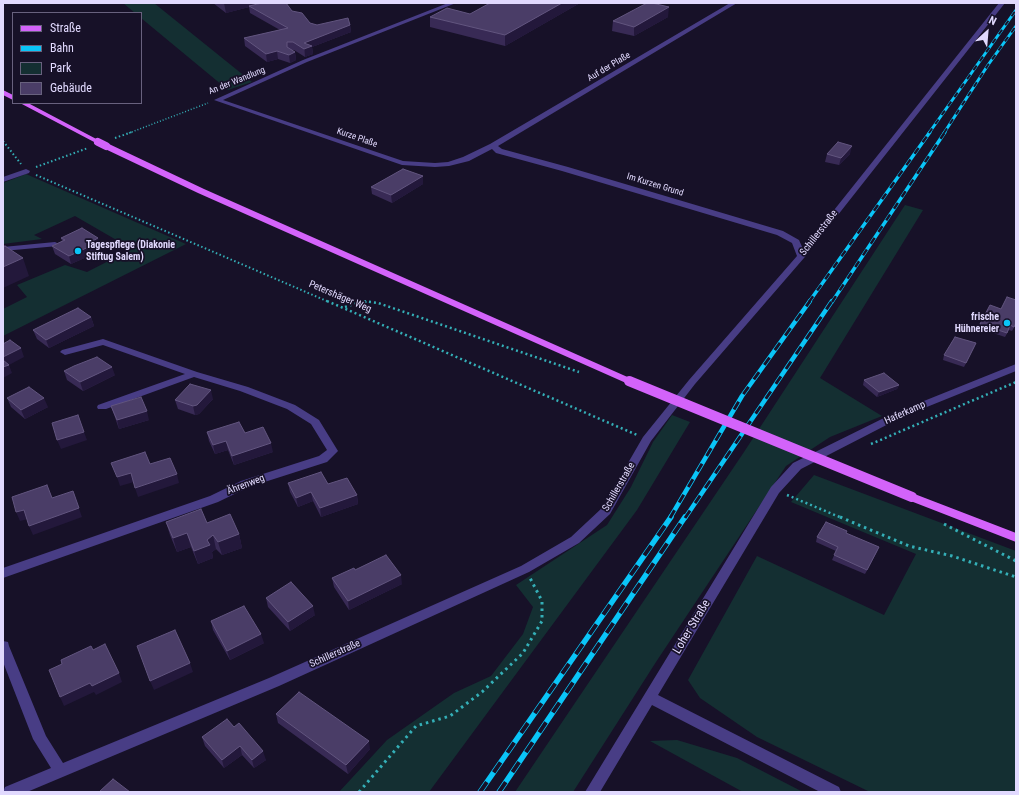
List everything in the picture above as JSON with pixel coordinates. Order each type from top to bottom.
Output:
[{"type":"main road","points":[[3,92],[12,97]]},
{"type":"main road","points":[[25,104],[95,144],[106,146],[200,191],[628,381],[1016,538]]},
{"type":"street","name":"An der Wandlung","points":[[217,100],[305,61],[452,3]]},
{"type":"street","name":"Auf der Plaße","points":[[493,146],[734,3]]},
{"type":"street","name":"Schillerstraße","points":[[10,792],[274,682],[525,569],[575,540],[606,511],[647,439],[692,382],[801,256],[1002,3]]},
{"type":"street","points":[[296,55],[305,61]]},
{"type":"street","name":"Kurze Plaße","points":[[217,100],[402,163],[435,165],[449,164],[466,159],[493,146]]},
{"type":"street","name":"Im Kurzen Grund","points":[[493,146],[499,151],[780,232],[796,242],[801,256]]},
{"type":"street","points":[[3,180],[26,171]]},
{"type":"street","points":[[3,249],[56,244]]},
{"type":"street","name":"Ährenweg","points":[[3,573],[214,499],[246,484],[323,459],[333,451],[315,422],[291,407],[244,389],[194,374],[103,342],[65,352]]},
{"type":"street","name":"Haferkamp","points":[[797,466],[898,415],[1016,367]]},
{"type":"street","points":[[102,407],[194,374]]},
{"type":"street","name":"Loher Straße","points":[[592,792],[775,490],[797,466]]},
{"type":"street","points":[[3,646],[40,739],[60,770]]},
{"type":"street","points":[[649,698],[834,792]]},
{"type":"path","name":"An der Wandlung","points":[[114,138],[217,100]]},
{"type":"path","points":[[3,141],[26,171],[95,144]]},
{"type":"path","name":"Petershäger Weg","points":[[26,171],[647,439]]},
{"type":"path","points":[[344,308],[363,301],[378,303],[585,374]]},
{"type":"path","points":[[870,444],[1016,382]]},
{"type":"path","points":[[775,490],[909,546],[952,556],[1016,577]]},
{"type":"path","points":[[784,502],[788,495],[793,491]]},
{"type":"path","points":[[941,523],[1016,561]]},
{"type":"path","points":[[359,792],[416,726],[450,716],[482,692],[523,653],[542,621],[542,601],[525,569]]},
{"type":"green space","points":[[123,3],[154,3],[252,82],[228,90],[142,19],[142,12],[134,12]]},
{"type":"green space","points":[[26,174],[186,244],[3,336],[3,309],[27,297],[17,285],[65,265],[87,272],[132,249],[75,216],[34,235],[42,239],[3,244],[3,183]]},
{"type":"green space","points":[[905,205],[923,210],[820,378],[882,416],[830,437],[786,466],[656,662],[573,792],[515,792],[744,452]]},
{"type":"green space","points":[[672,415],[690,422],[637,510],[429,792],[339,792],[387,740],[454,693],[491,676],[523,634],[533,607],[516,585],[607,525],[631,487],[653,442]]},
{"type":"green space","points":[[814,475],[1016,551],[1016,792],[870,792],[757,737],[700,698],[688,680],[757,556],[884,615],[916,554],[791,502]]},
{"type":"green space","points":[[677,740],[737,758],[803,792],[743,792],[650,741]]},
{"type":"building","points":[[262,3],[286,3],[292,11],[302,13],[310,23],[317,25],[348,18],[350,25],[304,43],[312,46],[304,49],[293,42],[287,42],[287,47],[295,52],[289,55],[277,51],[266,54],[244,38],[288,28],[249,6]]},
{"type":"building","points":[[490,3],[562,3],[505,35],[430,17],[447,8],[470,14]]},
{"type":"building","points":[[647,3],[669,7],[634,27],[613,21]]},
{"type":"building","points":[[838,142],[852,146],[841,158],[827,154]]},
{"type":"building","points":[[403,169],[423,176],[391,195],[371,187]]},
{"type":"building","points":[[82,228],[98,238],[91,242],[95,244],[69,256],[52,246],[65,240],[61,238]]},
{"type":"building","points":[[5,246],[23,258],[3,267],[3,247]]},
{"type":"building","points":[[1007,297],[1016,300],[1016,323],[1014,327],[1010,325],[1007,333],[980,324],[990,305],[1001,309]]},
{"type":"building","points":[[78,308],[91,317],[46,340],[33,330]]},
{"type":"building","points":[[955,337],[976,343],[966,363],[944,355]]},
{"type":"building","points":[[10,340],[21,348],[3,357],[3,344]]},
{"type":"building","points":[[97,357],[112,367],[80,382],[64,371],[74,366]]},
{"type":"building","points":[[3,360],[9,365],[3,367]]},
{"type":"building","points":[[884,373],[899,385],[879,392],[864,380]]},
{"type":"building","points":[[190,384],[211,390],[197,405],[193,406],[175,400]]},
{"type":"building","points":[[29,387],[44,398],[21,410],[7,398]]},
{"type":"building","points":[[141,397],[147,411],[117,420],[111,406]]},
{"type":"building","points":[[78,415],[84,432],[57,440],[52,423]]},
{"type":"building","points":[[239,422],[245,433],[263,427],[271,443],[232,456],[226,441],[213,445],[207,432]]},
{"type":"building","points":[[145,452],[150,464],[170,458],[177,474],[135,488],[131,473],[117,477],[111,463]]},
{"type":"building","points":[[321,472],[328,484],[347,478],[357,495],[320,508],[311,492],[296,498],[288,483]]},
{"type":"building","points":[[47,485],[52,498],[73,491],[79,508],[29,526],[24,510],[16,512],[12,497]]},
{"type":"building","points":[[201,509],[207,523],[230,514],[239,534],[218,542],[213,535],[207,540],[210,545],[194,551],[187,533],[173,538],[166,522]]},
{"type":"building","points":[[826,522],[847,531],[846,533],[879,547],[867,570],[834,555],[838,547],[817,537]]},
{"type":"building","points":[[386,555],[401,575],[348,601],[332,578],[354,568],[355,570]]},
{"type":"building","points":[[291,582],[313,606],[288,622],[266,598]]},
{"type":"building","points":[[244,606],[261,634],[227,651],[211,621]]},
{"type":"building","points":[[175,630],[190,663],[150,681],[137,646]]},
{"type":"building","points":[[105,644],[119,673],[92,686],[90,683],[60,697],[49,670],[62,664],[61,660],[91,646],[93,650]]},
{"type":"building","points":[[299,692],[369,741],[346,765],[276,714]]},
{"type":"building","points":[[227,719],[234,727],[239,723],[263,751],[252,760],[240,746],[222,760],[202,737]]},
{"type":"building","points":[[113,779],[130,792],[99,792]]},
{"type":"railway","points":[[929,133],[1016,10]]},
{"type":"railway","points":[[944,133],[988,65],[1016,26]]},
{"type":"railway","points":[[809,302],[930,132]]},
{"type":"railway","points":[[832,302],[945,132]]},
{"type":"railway","points":[[670,518],[742,396],[810,301]]},
{"type":"railway","points":[[685,518],[832,301]]},
{"type":"railway","points":[[480,792],[671,517]]},
{"type":"railway","points":[[499,792],[685,517]]},
{"type":"place","name":"Tagespflege (Diakonie Stiftug Salem)","points":[[78,251]]},
{"type":"place","name":"frische Hühnereier","points":[[1007,323]]}]
